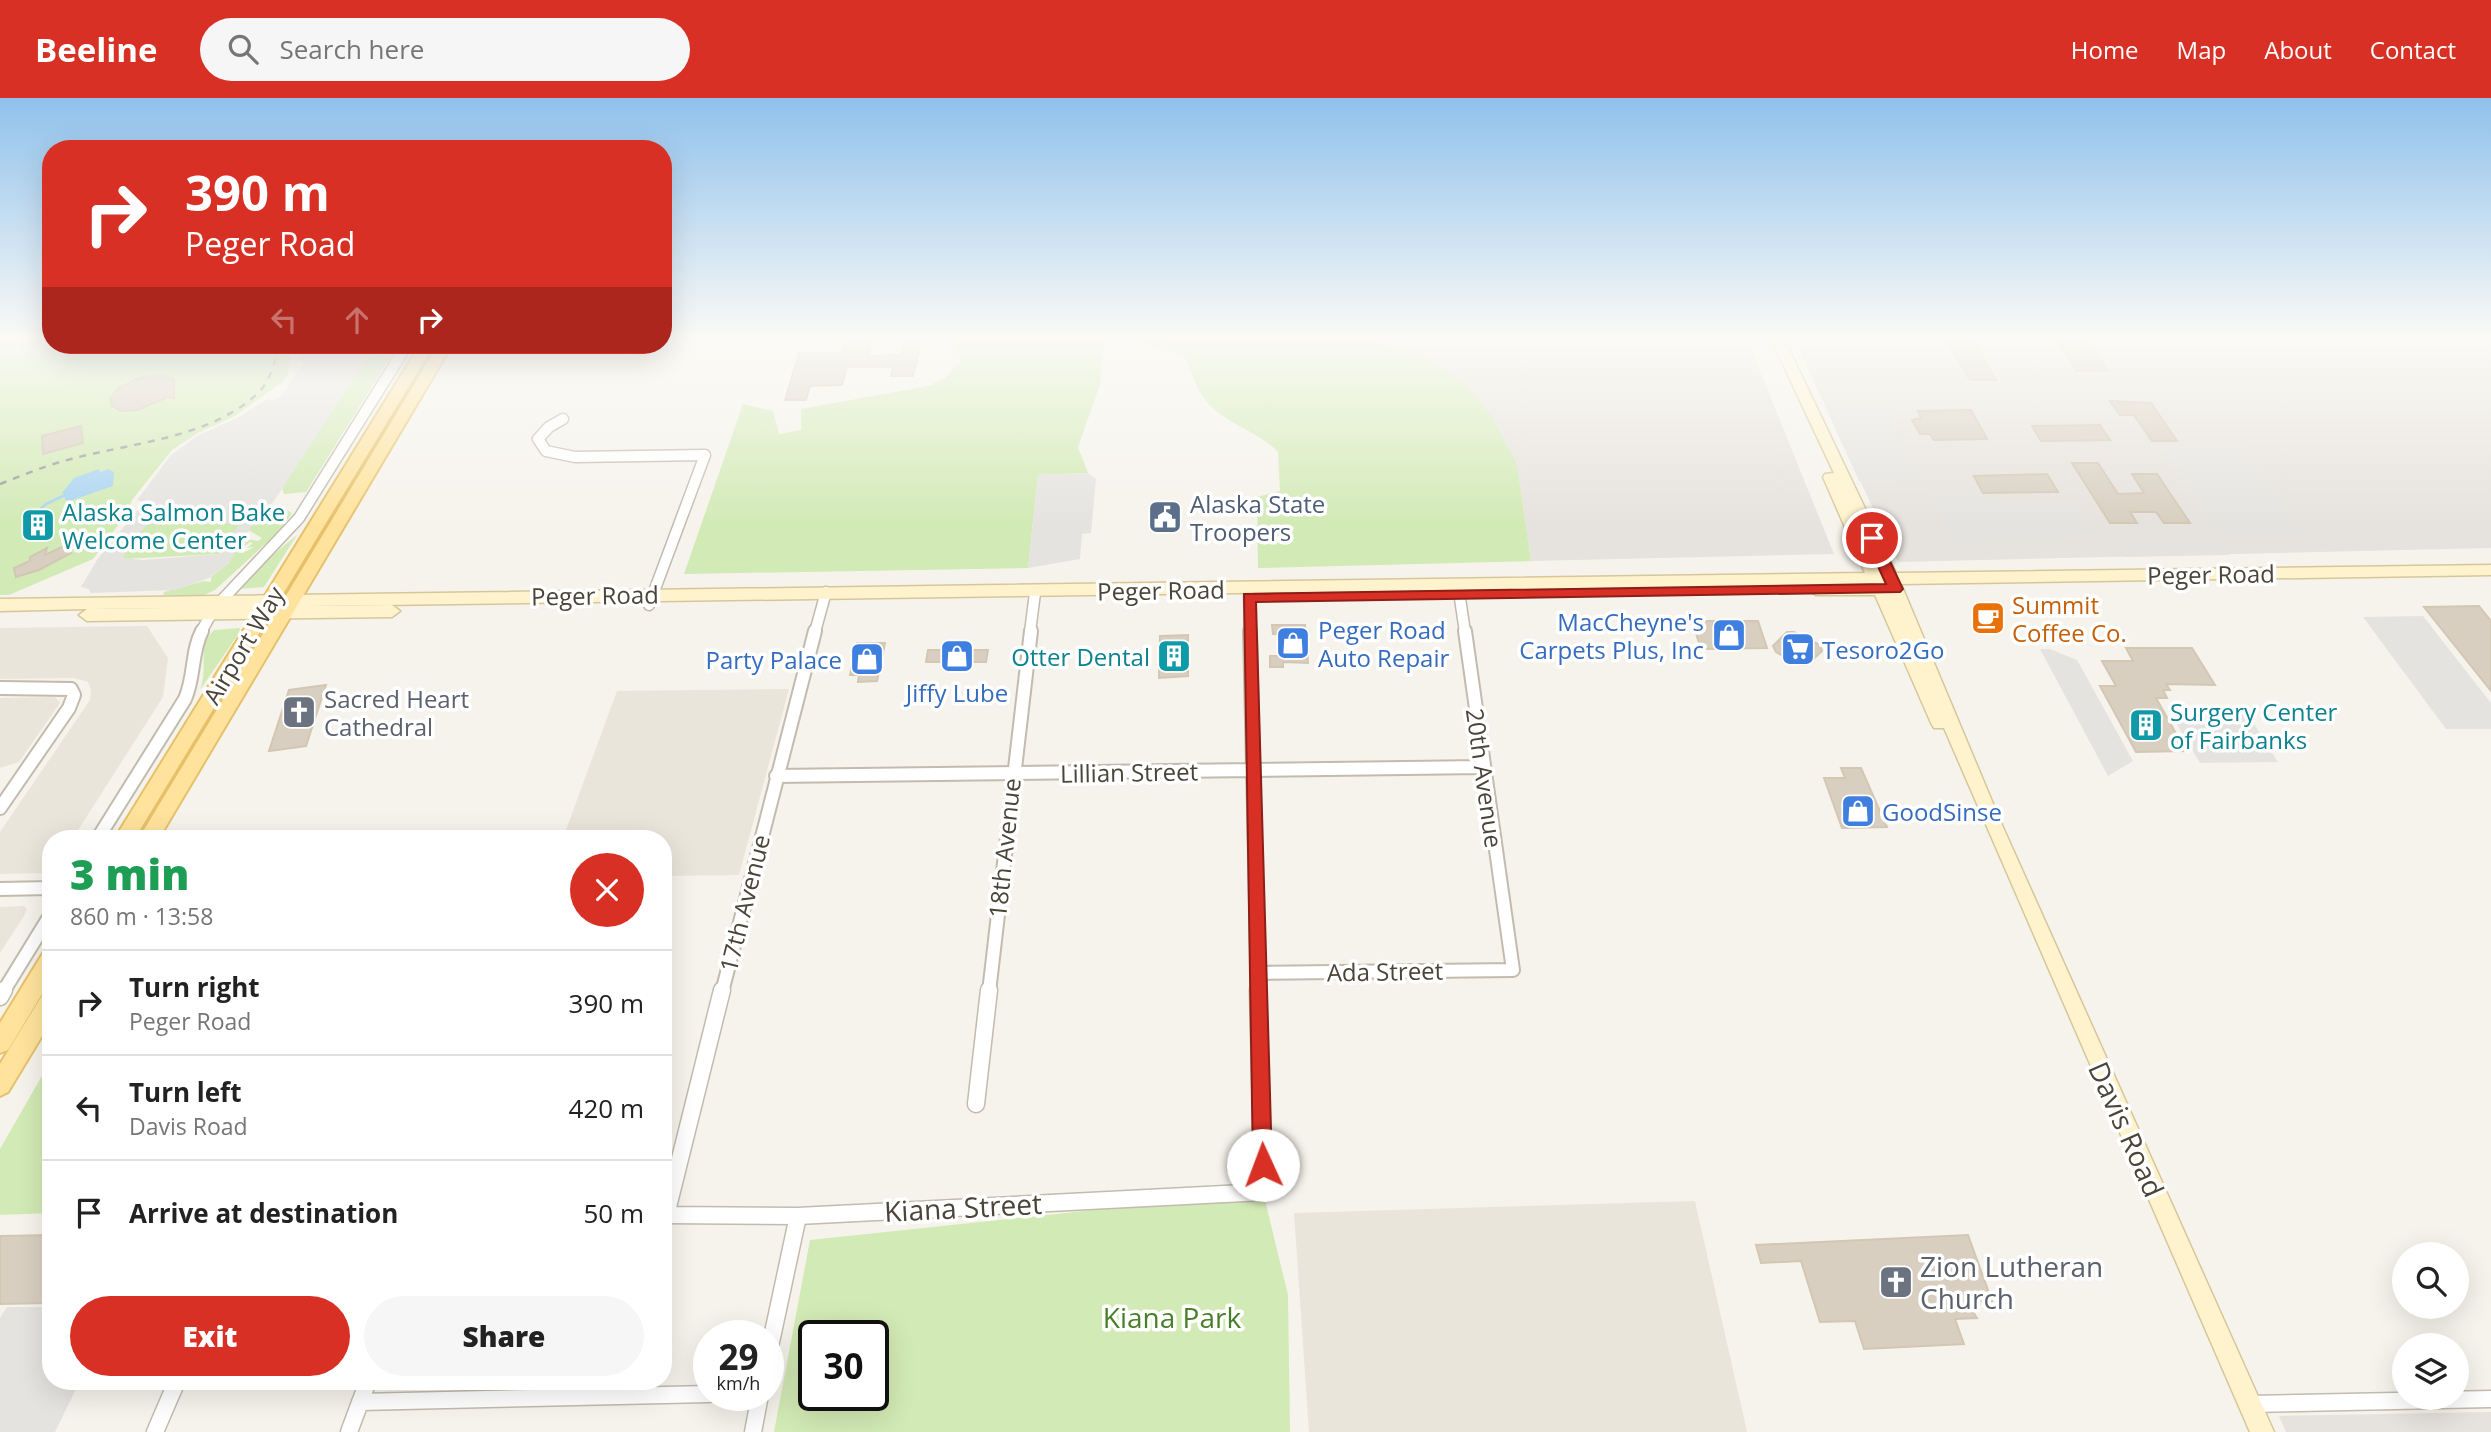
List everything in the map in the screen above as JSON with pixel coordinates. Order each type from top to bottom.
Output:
[{"type":"main road","name":"Airport Way","points":[[153,830],[395,401]]},
{"type":"main road","name":"Airport Way","points":[[130,830],[278,607],[409,401]]},
{"type":"main road","name":"Davis Road","points":[[1798,401],[1886,583]]},
{"type":"main road","name":"Davis Road","points":[[1804,401],[1886,583],[1959,766],[1993,825],[2262,1432]]},
{"type":"main road","name":"Peger Road","points":[[0,616],[216,608],[1886,583],[2491,570]]},
{"type":"main road","name":"Peger Road","points":[[1886,583],[2491,581]]},
{"type":"main road","name":"Peger Road","points":[[0,605],[216,608]]},
{"type":"main road","points":[[0,1043],[42,975]]},
{"type":"main road","points":[[0,1085],[42,1016]]},
{"type":"street","points":[[104,830],[185,699],[190,688],[195,643],[216,608],[240,576],[283,538],[299,518],[372,401]]},
{"type":"street","points":[[563,419],[549,427],[538,439],[546,451],[575,457],[705,455],[651,600]]},
{"type":"street","name":"20th Avenue","points":[[1458,590],[1513,970]]},
{"type":"street","points":[[1249,593],[1258,973]]},
{"type":"street","name":"18th Avenue","points":[[976,1104],[1035,596]]},
{"type":"street","name":"17th Avenue","points":[[672,1187],[776,776],[825,598]]},
{"type":"street","points":[[0,688],[61,687],[73,691],[69,708],[0,808]]},
{"type":"street","name":"Lillian Street","points":[[776,776],[1483,767]]},
{"type":"street","points":[[0,783],[17,783]]},
{"type":"street","points":[[0,889],[42,888]]},
{"type":"street","points":[[0,996],[42,928]]},
{"type":"street","name":"Ada Street","points":[[1258,973],[1513,970]]},
{"type":"street","name":"Kiana Street","points":[[672,1215],[798,1216],[1263,1192],[1258,973]]},
{"type":"street","points":[[776,1320],[798,1216]]},
{"type":"street","points":[[155,1432],[173,1390]]},
{"type":"street","points":[[349,1432],[365,1390]]},
{"type":"street","points":[[360,1402],[693,1394]]},
{"type":"street","points":[[2250,1404],[2491,1399]]},
{"type":"street","points":[[753,1432],[757,1411]]},
{"type":"shaded area","points":[[264,401],[339,401],[267,511],[256,519],[229,563],[209,578],[176,590],[90,593],[89,589],[81,587],[97,560],[144,502],[137,500],[170,456],[197,436],[237,418]],"holes":[[[248,511],[219,554],[143,560],[122,558],[147,524],[234,523],[241,512]]]},
{"type":"shaded area","points":[[1480,401],[1772,401],[1834,554],[1531,561],[1517,464],[1490,413]]},
{"type":"shaded area","points":[[1823,401],[2491,401],[2491,548],[1898,562]]},
{"type":"shaded area","points":[[1884,407],[1921,480],[1859,481],[1826,408]]},
{"type":"shaded area","points":[[2239,445],[2307,535],[2220,535],[2159,447]]},
{"type":"shaded area","points":[[1088,473],[1096,479],[1091,533],[1082,534],[1080,559],[1028,568],[1038,475]]},
{"type":"shaded area","points":[[1982,493],[1985,498],[1994,497],[1996,501],[2075,500],[2099,541],[1953,543],[1928,494]]},
{"type":"shaded area","points":[[2220,541],[2230,555],[2124,557],[2115,542]]},
{"type":"shaded area","points":[[2423,616],[2491,703],[2491,729],[2446,729],[2363,617]]},
{"type":"shaded area","points":[[147,626],[168,658],[163,697],[78,830],[42,830],[42,873],[0,874],[0,832],[90,700],[91,690],[88,682],[74,678],[0,679],[0,628]]},
{"type":"shaded area","points":[[2040,649],[2050,649],[2077,660],[2133,761],[2108,776]]},
{"type":"shaded area","points":[[789,689],[739,875],[672,876],[672,830],[566,830],[617,691]]},
{"type":"shaded area","points":[[55,697],[60,703],[19,762],[0,768],[0,698]]},
{"type":"shaded area","points":[[2200,708],[2244,708],[2278,762],[2200,763],[2175,721],[2204,715]]},
{"type":"shaded area","points":[[24,906],[27,909],[24,916],[0,953],[0,907]]},
{"type":"shaded area","points":[[1695,1201],[1747,1432],[1309,1432],[1294,1213]]},
{"type":"shaded area","points":[[7,1307],[42,1307],[42,1390],[76,1390],[55,1432],[0,1432],[0,1318]]},
{"type":"shaded area","points":[[2491,1412],[2491,1432],[2286,1432],[2279,1416]]},
{"type":"green space","points":[[0,401],[256,401],[235,416],[198,433],[172,450],[132,500],[127,513],[93,559],[9,595],[0,595]]},
{"type":"green space","points":[[338,401],[363,401],[306,492],[284,494],[282,487]]},
{"type":"green space","points":[[844,401],[1094,401],[1078,447],[1088,473],[1038,475],[1028,568],[684,574],[743,404],[773,411],[779,434],[801,430],[801,409]]},
{"type":"green space","points":[[1206,401],[1480,401],[1490,413],[1517,464],[1531,561],[1258,568],[1257,497],[1280,491],[1278,452],[1261,438],[1214,409]]},
{"type":"green space","points":[[275,510],[289,511],[292,514],[274,536],[215,590],[204,595],[163,595],[164,592],[204,581],[211,582],[211,577],[229,563],[234,551],[243,553],[254,547],[247,548],[253,543],[250,542],[243,548],[247,539],[258,541],[262,538],[248,530],[258,517]]},
{"type":"green space","points":[[245,511],[249,514],[219,554],[123,559],[124,553],[147,524],[233,523]]},
{"type":"green space","points":[[297,535],[264,587],[240,589],[252,572]]},
{"type":"green space","points":[[240,628],[200,690],[205,644],[209,637],[214,630]]},
{"type":"green space","points":[[42,1076],[42,1213],[0,1215],[0,1149]]},
{"type":"green space","name":"Kiana Park","points":[[1263,1192],[1288,1295],[1290,1432],[774,1432],[778,1411],[784,1411],[784,1379],[810,1240]]},
{"type":"water","points":[[99,469],[100,472],[108,469],[114,472],[113,486],[67,502],[62,493],[74,478]]},
{"type":"building","points":[[111,401],[158,401],[137,410],[121,411],[112,406]]},
{"type":"building","points":[[2110,401],[2151,403],[2177,441],[2152,441],[2134,415],[2120,415]]},
{"type":"building","points":[[1971,410],[1987,439],[1934,440],[1930,434],[1920,434],[1912,420],[1921,418],[1918,411]]},
{"type":"building","points":[[2100,425],[2110,440],[2041,441],[2032,426]]},
{"type":"building","points":[[81,426],[83,443],[43,454],[42,436]]},
{"type":"building","points":[[2072,463],[2098,463],[2118,494],[2144,493],[2132,474],[2157,474],[2190,523],[2164,523],[2156,512],[2130,512],[2137,523],[2110,523]]},
{"type":"building","points":[[2047,474],[2058,492],[1983,493],[1974,476]]},
{"type":"building","points":[[64,546],[71,553],[39,570],[16,577],[14,568],[30,561],[30,557],[47,548],[45,555]]},
{"type":"building","points":[[2479,606],[2491,621],[2491,691],[2424,607]]},
{"type":"building","name":"MacCheyne's Carpets Plus, Inc","points":[[1692,621],[1758,621],[1767,648],[1701,649]]},
{"type":"building","name":"Peger Road Auto Repair","points":[[1272,625],[1305,625],[1308,663],[1283,662],[1283,667],[1270,667],[1270,656],[1278,656],[1279,634],[1273,634]]},
{"type":"building","name":"Tesoro2Go","points":[[1787,632],[1794,632],[1820,645],[1822,651],[1807,665],[1799,665],[1776,652],[1773,646]]},
{"type":"building","name":"Otter Dental","points":[[1188,635],[1188,676],[1159,678],[1160,636]]},
{"type":"building","name":"Party Palace","points":[[857,643],[885,643],[877,681],[858,682],[859,675],[850,675]]},
{"type":"building","name":"Surgery Center of Fairbanks","points":[[2126,648],[2192,648],[2215,685],[2166,684],[2170,690],[2163,690],[2167,698],[2156,698],[2186,751],[2136,752],[2100,686],[2116,686],[2102,661],[2133,661]]},
{"type":"building","name":"Jiffy Lube","points":[[928,650],[988,650],[986,662],[926,662]]},
{"type":"building","name":"Sacred Heart Cathedral","points":[[326,685],[306,746],[269,751],[289,690]]},
{"type":"building","name":"GoodSinse","points":[[1841,768],[1861,768],[1887,827],[1842,828],[1824,778],[1845,778]]},
{"type":"building","points":[[42,1235],[42,1303],[0,1304],[0,1236]]},
{"type":"building","name":"Zion Lutheran Church","points":[[1968,1235],[1992,1301],[1967,1302],[1977,1318],[1955,1319],[1964,1344],[1864,1349],[1855,1321],[1820,1322],[1801,1261],[1761,1263],[1756,1245]]},
{"type":"waterway","points":[[32,517],[46,504],[63,496]]},
{"type":"railway","points":[[0,484],[62,461],[193,430],[238,409],[248,401]]},
{"type":"place","name":"Alaska State Troopers","points":[[1165,517]]},
{"type":"place","name":"Alaska Salmon Bake Welcome Center","points":[[38,525]]},
{"type":"place","name":"Summit Coffee Co.","points":[[1988,618]]},
{"type":"place","name":"MacCheyne's Carpets Plus, Inc","points":[[1729,635]]},
{"type":"place","name":"Peger Road Auto Repair","points":[[1293,643]]},
{"type":"place","name":"Tesoro2Go","points":[[1798,649]]},
{"type":"place","name":"Jiffy Lube","points":[[957,656]]},
{"type":"place","name":"Otter Dental","points":[[1174,656]]},
{"type":"place","name":"Party Palace","points":[[867,659]]},
{"type":"place","name":"Sacred Heart Cathedral","points":[[299,712]]},
{"type":"place","name":"Surgery Center of Fairbanks","points":[[2146,725]]},
{"type":"place","name":"GoodSinse","points":[[1858,811]]},
{"type":"place","name":"Zion Lutheran Church","points":[[1896,1282]]},
{"type":"route","points":[[1263,1165],[1249,597],[1895,589],[1872,538]]}]
